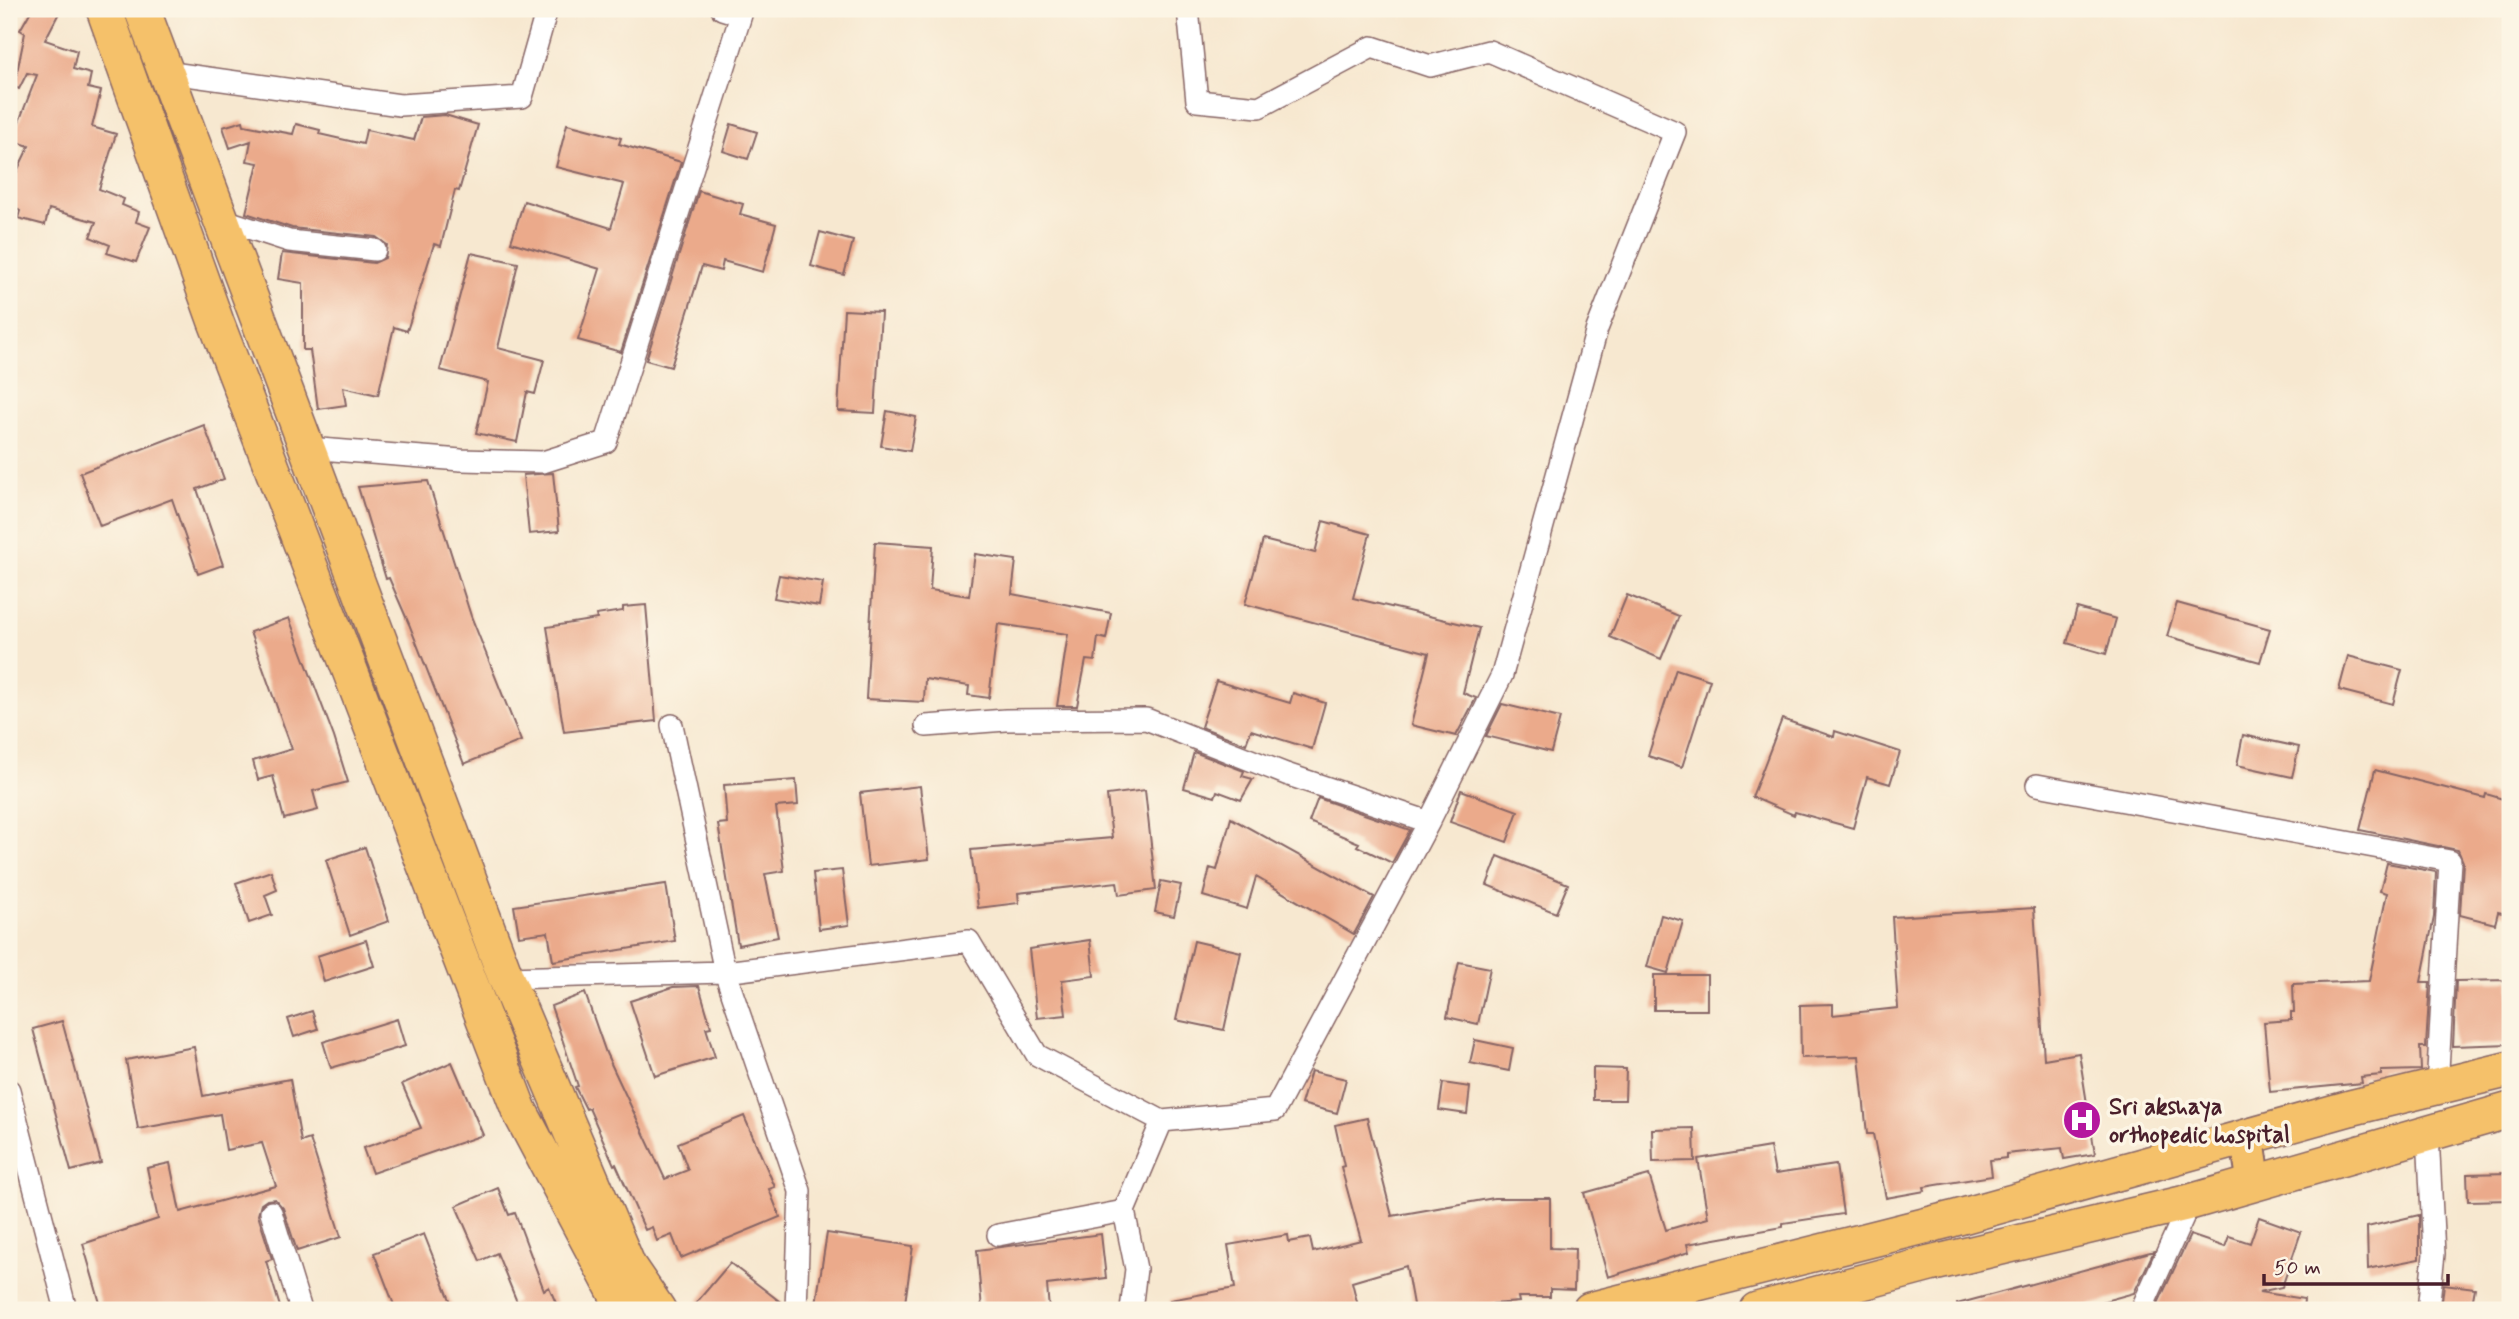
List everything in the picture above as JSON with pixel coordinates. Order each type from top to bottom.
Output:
[{"type":"highway","points":[[104,9],[216,322],[519,1111],[625,1310]]},
{"type":"highway","points":[[142,9],[506,978],[628,1266],[658,1310]]},
{"type":"highway","points":[[153,147],[188,132]]},
{"type":"highway","points":[[1590,1310],[1952,1220],[2247,1137],[2510,1069]]},
{"type":"highway","points":[[1757,1310],[1930,1264],[2190,1202],[2510,1110]]},
{"type":"main road","points":[[2247,1137],[2253,1182]]},
{"type":"street","points":[[165,72],[400,105],[522,97],[547,9]]},
{"type":"street","points":[[307,448],[461,460],[543,463],[606,442],[741,15],[722,9]]},
{"type":"street","points":[[506,978],[725,972],[969,941],[1037,1055],[1162,1121],[1275,1110],[1429,822],[1502,674],[1597,329],[1675,132],[1489,51],[1430,66],[1372,47],[1259,107],[1197,101],[1188,9]]},
{"type":"street","points":[[220,219],[289,241],[375,250]]},
{"type":"street","points":[[926,726],[1006,720],[1146,719],[1286,774],[1429,822]]},
{"type":"street","points":[[672,726],[725,972],[800,1191],[796,1310]]},
{"type":"street","points":[[2037,785],[2450,861],[2437,1088]]},
{"type":"street","points":[[9,1090],[66,1310]]},
{"type":"street","points":[[1131,1310],[1136,1269],[1124,1211],[1162,1121]]},
{"type":"street","points":[[2428,1133],[2434,1254],[2428,1310]]},
{"type":"street","points":[[2141,1310],[2190,1202]]},
{"type":"street","points":[[998,1235],[1124,1211]]},
{"type":"street","points":[[271,1212],[301,1310]]},
{"type":"building","points":[[32,9],[61,9],[45,40],[77,51],[73,69],[91,74],[88,88],[101,91],[92,127],[116,134],[99,189],[124,199],[122,205],[139,212],[136,222],[150,227],[136,262],[107,253],[110,245],[90,237],[96,222],[49,209],[45,225],[18,218],[20,211],[9,204],[9,188],[29,146],[12,140],[37,75],[27,73],[19,89],[14,87],[25,33],[20,30]]},
{"type":"building","points":[[445,115],[478,125],[459,191],[455,190],[441,246],[434,244],[407,331],[394,327],[378,395],[343,387],[346,405],[318,409],[310,350],[303,350],[303,283],[278,279],[282,253],[374,263],[385,258],[387,245],[376,237],[292,228],[246,213],[258,163],[247,161],[251,141],[230,148],[223,127],[243,121],[244,125],[293,134],[296,124],[320,130],[319,134],[363,144],[366,130],[414,140],[421,117]]},
{"type":"building","points":[[567,124],[621,138],[619,144],[681,162],[621,352],[578,340],[600,269],[511,242],[524,201],[611,228],[624,184],[556,167]]},
{"type":"building","points":[[731,124],[757,132],[748,159],[723,151]]},
{"type":"building","points":[[699,191],[743,204],[740,214],[776,224],[763,272],[723,261],[721,271],[702,266],[671,367],[646,360]]},
{"type":"building","points":[[820,232],[853,241],[844,275],[811,266]]},
{"type":"building","points":[[471,253],[518,263],[498,348],[544,360],[535,394],[527,392],[517,442],[476,433],[488,382],[440,370]]},
{"type":"building","points":[[844,310],[881,312],[875,413],[838,411]]},
{"type":"building","points":[[887,411],[916,417],[910,451],[881,446]]},
{"type":"building","points":[[204,425],[224,479],[197,489],[223,565],[198,574],[172,499],[100,526],[80,473]]},
{"type":"building","points":[[553,473],[559,531],[529,534],[523,475]]},
{"type":"building","points":[[428,481],[471,616],[521,741],[464,764],[409,624],[389,578],[386,579],[358,487]]},
{"type":"building","points":[[1323,521],[1370,534],[1353,598],[1479,628],[1463,693],[1476,698],[1456,736],[1411,725],[1429,653],[1245,604],[1263,540],[1315,553]]},
{"type":"building","points":[[875,542],[933,546],[930,590],[969,596],[975,554],[1016,560],[1012,594],[1111,613],[1106,639],[1098,637],[1095,661],[1086,660],[1077,706],[1057,706],[1068,634],[998,624],[989,698],[968,695],[969,686],[925,679],[924,702],[866,699]]},
{"type":"building","points":[[779,575],[823,582],[819,606],[774,598]]},
{"type":"building","points":[[1627,595],[1679,616],[1661,659],[1610,637]]},
{"type":"building","points":[[2177,603],[2270,629],[2260,662],[2167,636]]},
{"type":"building","points":[[646,605],[656,721],[564,732],[547,627],[597,619],[596,615],[623,611],[623,607]]},
{"type":"building","points":[[2077,608],[2116,619],[2106,654],[2067,643]]},
{"type":"building","points":[[289,618],[348,782],[313,791],[318,810],[284,819],[273,776],[258,780],[253,761],[292,749],[250,632]]},
{"type":"building","points":[[2348,656],[2402,670],[2393,704],[2339,690]]},
{"type":"building","points":[[1676,669],[1710,680],[1682,767],[1648,756]]},
{"type":"building","points":[[1216,681],[1290,703],[1293,693],[1325,703],[1312,749],[1251,730],[1246,744],[1201,727]]},
{"type":"building","points":[[1502,704],[1560,718],[1551,752],[1486,736]]},
{"type":"building","points":[[1782,719],[1834,737],[1835,731],[1900,752],[1890,784],[1867,777],[1853,828],[1795,812],[1794,815],[1752,797]]},
{"type":"building","points":[[2243,735],[2299,747],[2292,777],[2237,765]]},
{"type":"building","points":[[1194,752],[1244,771],[1242,776],[1253,779],[1241,800],[1217,791],[1215,797],[1184,788]]},
{"type":"building","points":[[2375,770],[2485,798],[2486,794],[2510,801],[2510,915],[2498,912],[2495,924],[2460,915],[2463,862],[2458,850],[2360,830]]},
{"type":"building","points":[[796,780],[798,805],[776,807],[784,871],[765,874],[778,937],[738,945],[718,824],[727,823],[724,785]]},
{"type":"building","points":[[920,786],[929,859],[868,866],[860,793]]},
{"type":"building","points":[[1145,790],[1156,890],[1119,895],[1117,882],[1018,893],[1019,903],[978,908],[971,850],[1112,838],[1107,795]]},
{"type":"building","points":[[1461,790],[1518,811],[1507,842],[1450,822]]},
{"type":"building","points":[[1318,798],[1410,830],[1392,863],[1357,846],[1359,843],[1309,822]]},
{"type":"building","points":[[1231,818],[1374,897],[1354,934],[1256,877],[1247,909],[1203,896],[1210,868],[1217,870]]},
{"type":"building","points":[[365,847],[389,921],[350,935],[326,860]]},
{"type":"building","points":[[1498,856],[1568,884],[1556,913],[1487,885]]},
{"type":"building","points":[[2387,863],[2436,872],[2434,917],[2421,982],[2430,982],[2426,1047],[2420,1047],[2421,1070],[2381,1071],[2381,1075],[2361,1077],[2362,1083],[2270,1092],[2264,1022],[2291,1020],[2291,1012],[2294,1012],[2293,984],[2369,981],[2387,893],[2380,891]]},
{"type":"building","points":[[842,870],[849,925],[819,929],[813,873]]},
{"type":"building","points":[[271,871],[277,890],[265,895],[272,915],[249,923],[236,883]]},
{"type":"building","points":[[1161,881],[1181,885],[1174,916],[1155,912]]},
{"type":"building","points":[[666,884],[675,941],[553,961],[548,932],[519,936],[514,906]]},
{"type":"building","points":[[2034,908],[2044,1059],[2079,1053],[2095,1154],[2064,1159],[2062,1148],[2006,1154],[2006,1158],[1990,1160],[1992,1176],[1924,1187],[1925,1191],[1886,1198],[1873,1134],[1867,1134],[1859,1056],[1801,1058],[1800,1005],[1833,1004],[1833,1015],[1898,1008],[1892,917]]},
{"type":"building","points":[[1661,915],[1683,921],[1668,973],[1647,967]]},
{"type":"building","points":[[366,940],[374,966],[324,982],[317,956]]},
{"type":"building","points":[[1090,940],[1094,976],[1062,980],[1066,1015],[1037,1018],[1029,949]]},
{"type":"building","points":[[1194,941],[1241,952],[1224,1030],[1176,1020]]},
{"type":"building","points":[[1459,962],[1490,968],[1478,1024],[1447,1017]]},
{"type":"building","points":[[1654,975],[1707,975],[1707,1010],[1654,1010]]},
{"type":"building","points":[[2510,980],[2510,1044],[2453,1046],[2456,981]]},
{"type":"building","points":[[699,986],[711,1027],[706,1028],[715,1057],[655,1076],[630,1001],[673,987]]},
{"type":"building","points":[[585,993],[606,1053],[665,1179],[688,1170],[678,1143],[744,1116],[775,1187],[769,1189],[780,1217],[681,1258],[672,1235],[657,1241],[652,1227],[645,1230],[589,1108],[586,1109],[575,1087],[578,1086],[551,1006]]},
{"type":"building","points":[[312,1011],[318,1029],[294,1037],[288,1019]]},
{"type":"building","points":[[397,1019],[405,1046],[331,1068],[323,1042]]},
{"type":"building","points":[[62,1021],[101,1163],[71,1171],[33,1029]]},
{"type":"building","points":[[1475,1040],[1513,1048],[1509,1071],[1470,1063]]},
{"type":"building","points":[[194,1047],[203,1096],[290,1079],[301,1142],[310,1139],[341,1237],[297,1251],[283,1208],[275,1199],[267,1200],[261,1204],[258,1215],[272,1259],[266,1261],[281,1310],[102,1310],[83,1244],[158,1219],[147,1168],[170,1163],[180,1212],[276,1186],[262,1143],[226,1150],[220,1114],[138,1129],[126,1060]]},
{"type":"building","points":[[452,1062],[483,1135],[372,1173],[363,1148],[421,1128],[402,1084]]},
{"type":"building","points":[[1593,1068],[1626,1069],[1625,1100],[1593,1100]]},
{"type":"building","points":[[1311,1071],[1346,1079],[1337,1113],[1301,1104]]},
{"type":"building","points":[[1443,1083],[1470,1087],[1467,1114],[1439,1110]]},
{"type":"building","points":[[1367,1118],[1392,1216],[1494,1198],[1550,1198],[1550,1248],[1575,1249],[1574,1290],[1550,1289],[1550,1297],[1518,1297],[1519,1302],[1493,1304],[1493,1310],[1414,1310],[1406,1266],[1352,1282],[1359,1310],[1171,1310],[1170,1300],[1235,1288],[1228,1245],[1288,1235],[1289,1242],[1310,1238],[1313,1252],[1361,1240],[1341,1167],[1344,1166],[1335,1125]]},
{"type":"building","points":[[1694,1128],[1695,1161],[1653,1162],[1652,1129]]},
{"type":"building","points":[[1770,1147],[1775,1174],[1836,1165],[1843,1214],[1783,1223],[1783,1227],[1687,1244],[1689,1252],[1608,1277],[1584,1193],[1649,1175],[1666,1230],[1708,1218],[1698,1159]]},
{"type":"building","points":[[2510,1173],[2510,1200],[2468,1201],[2467,1174]]},
{"type":"building","points":[[498,1188],[509,1215],[515,1213],[544,1290],[549,1287],[559,1310],[499,1310],[517,1302],[497,1253],[480,1261],[456,1206]]},
{"type":"building","points":[[2419,1215],[2419,1259],[2368,1269],[2367,1227]]},
{"type":"building","points":[[2259,1217],[2301,1232],[2282,1287],[2259,1292],[2304,1299],[2303,1310],[2155,1310],[2190,1235],[2225,1247],[2229,1236],[2250,1243]]},
{"type":"building","points":[[827,1233],[913,1246],[904,1310],[815,1310]]},
{"type":"building","points":[[424,1234],[454,1310],[396,1310],[374,1253]]},
{"type":"building","points":[[1101,1234],[1106,1278],[1047,1285],[1049,1310],[982,1310],[977,1250]]},
{"type":"building","points":[[2154,1251],[2134,1293],[2072,1310],[1958,1310],[1957,1304]]},
{"type":"building","points":[[730,1263],[783,1304],[783,1310],[690,1310]]},
{"type":"building","points":[[2444,1284],[2475,1288],[2471,1310],[2441,1310]]},
{"type":"place","name":"Sri akshaya orthopedic hospital","points":[[2082,1120]]}]
